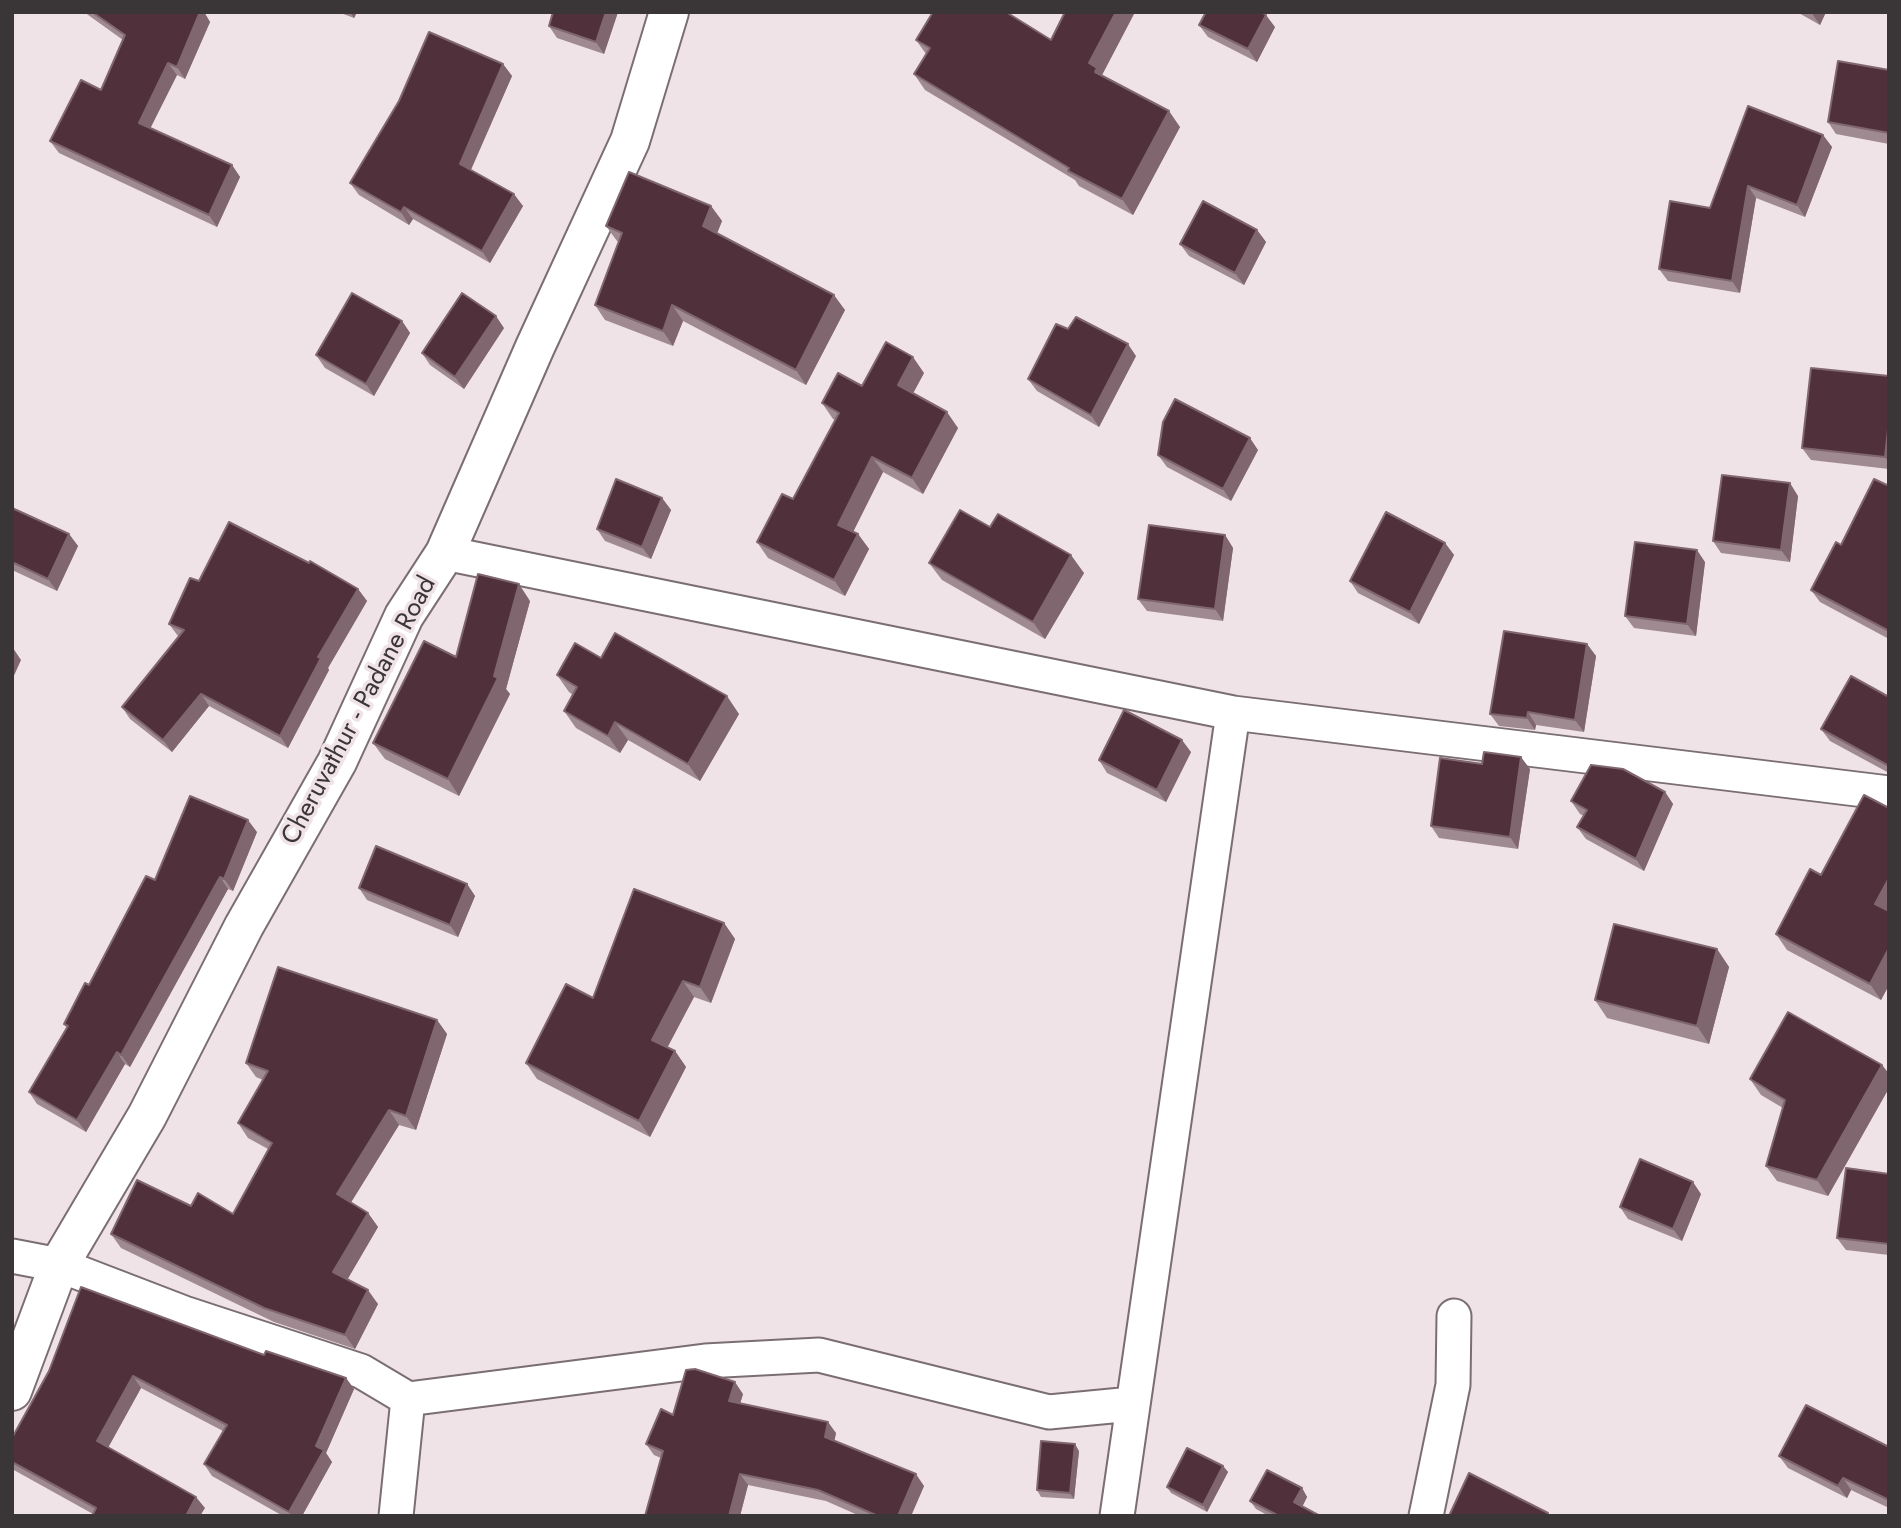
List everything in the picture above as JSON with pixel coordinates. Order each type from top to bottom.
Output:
[{"type":"main road","name":"Cheruvathur - Padane Road","points":[[12,1391],[59,1265],[147,1116],[244,926],[337,762],[404,616],[444,553],[630,141],[670,12]]},
{"type":"street","points":[[444,553],[1233,713],[1889,793]]},
{"type":"street","points":[[1117,1516],[1233,713]]},
{"type":"street","points":[[12,1256],[59,1265],[184,1313],[361,1371],[408,1399],[705,1361],[819,1355],[1049,1412],[1132,1404]]},
{"type":"street","points":[[1426,1516],[1453,1385],[1454,1316]]},
{"type":"street","points":[[396,1516],[408,1399]]},
{"type":"building","points":[[92,12],[200,12],[177,67],[168,63],[139,123],[232,165],[209,215],[50,141],[81,80],[101,90],[125,35]]},
{"type":"building","points":[[553,12],[606,12],[596,42],[549,26]]},
{"type":"building","points":[[933,12],[1006,12],[1051,40],[1065,12],[1116,12],[1089,63],[1097,68],[1095,72],[1169,111],[1122,199],[1068,171],[1069,168],[914,74],[930,48],[916,40]]},
{"type":"building","points":[[1206,12],[1261,12],[1266,15],[1248,49],[1199,25]]},
{"type":"building","points":[[429,32],[503,64],[460,164],[514,194],[482,251],[404,207],[401,212],[350,183],[399,101]]},
{"type":"building","points":[[1838,61],[1889,70],[1889,133],[1828,122]]},
{"type":"building","points":[[1748,106],[1823,135],[1797,205],[1748,186],[1732,281],[1659,269],[1670,201],[1710,208]]},
{"type":"building","points":[[629,172],[711,206],[703,226],[834,295],[796,370],[672,305],[663,331],[595,305],[622,233],[606,226]]},
{"type":"building","points":[[1203,201],[1257,230],[1235,273],[1180,244]]},
{"type":"building","points":[[352,293],[402,321],[366,384],[316,355]]},
{"type":"building","points":[[462,293],[496,316],[455,377],[422,353]]},
{"type":"building","points":[[1076,317],[1128,344],[1091,415],[1028,379],[1056,324],[1068,329]]},
{"type":"building","points":[[886,342],[913,357],[898,385],[947,412],[912,478],[872,457],[838,525],[858,534],[834,580],[757,542],[782,494],[793,499],[839,413],[822,403],[838,373],[862,386]]},
{"type":"building","points":[[1811,368],[1889,376],[1889,420],[1885,457],[1802,448]]},
{"type":"building","points":[[1175,399],[1250,438],[1223,489],[1158,455],[1163,422]]},
{"type":"building","points":[[1722,475],[1790,483],[1781,550],[1713,541]]},
{"type":"building","points":[[616,479],[662,498],[642,547],[597,529]]},
{"type":"building","points":[[1874,479],[1889,486],[1889,631],[1811,590],[1836,542],[1841,545]]},
{"type":"building","points":[[12,508],[69,534],[48,579],[12,562]]},
{"type":"building","points":[[960,510],[990,527],[998,514],[1071,555],[1033,622],[929,563]]},
{"type":"building","points":[[1386,512],[1445,543],[1410,612],[1350,581]]},
{"type":"building","points":[[229,522],[309,563],[310,561],[358,589],[318,657],[321,658],[280,736],[201,694],[163,740],[122,707],[184,630],[169,624],[190,578],[199,581]]},
{"type":"building","points":[[1149,525],[1225,535],[1215,609],[1138,599]]},
{"type":"building","points":[[1635,542],[1697,550],[1687,624],[1625,616]]},
{"type":"building","points":[[478,574],[519,584],[494,676],[498,678],[448,779],[373,743],[424,641],[456,657]]},
{"type":"building","points":[[1504,631],[1587,644],[1575,720],[1528,712],[1527,718],[1490,714]]},
{"type":"building","points":[[615,633],[727,696],[688,764],[615,722],[608,736],[564,711],[577,687],[557,675],[575,643],[601,658]]},
{"type":"building","points":[[1851,676],[1889,697],[1889,766],[1821,729]]},
{"type":"building","points":[[1124,710],[1182,740],[1157,790],[1099,760]]},
{"type":"building","points":[[1484,752],[1521,757],[1510,837],[1431,826],[1440,758],[1482,764]]},
{"type":"building","points":[[1591,765],[1623,769],[1665,792],[1636,859],[1577,827],[1587,810],[1571,801]]},
{"type":"building","points":[[1864,795],[1889,808],[1889,878],[1875,904],[1889,911],[1889,948],[1870,984],[1776,934],[1810,869],[1821,875]]},
{"type":"building","points":[[190,796],[248,820],[224,879],[220,877],[121,1055],[117,1052],[77,1120],[29,1092],[68,1026],[64,1024],[85,983],[89,985],[146,876],[155,880]]},
{"type":"building","points":[[376,846],[467,884],[450,925],[359,888]]},
{"type":"building","points":[[634,889],[724,923],[700,987],[683,981],[652,1040],[675,1051],[639,1121],[526,1063],[566,984],[593,998]]},
{"type":"building","points":[[1614,924],[1717,949],[1697,1026],[1595,1000]]},
{"type":"building","points":[[278,967],[437,1020],[406,1116],[389,1110],[337,1194],[368,1213],[333,1272],[368,1290],[345,1335],[264,1308],[111,1234],[137,1180],[191,1206],[198,1193],[233,1214],[272,1143],[238,1123],[268,1071],[246,1063]]},
{"type":"building","points":[[1788,1012],[1882,1065],[1817,1180],[1766,1166],[1785,1100],[1750,1079]]},
{"type":"building","points":[[1640,1159],[1693,1182],[1673,1229],[1620,1207]]},
{"type":"building","points":[[1846,1168],[1889,1174],[1889,1244],[1837,1238]]},
{"type":"building","points":[[81,1287],[264,1355],[266,1351],[346,1378],[316,1446],[324,1450],[289,1512],[204,1464],[227,1425],[133,1376],[97,1441],[196,1497],[186,1516],[92,1516],[96,1508],[12,1462],[12,1438],[49,1371]]},
{"type":"building","points":[[695,1369],[735,1382],[729,1401],[828,1422],[825,1437],[916,1474],[898,1516],[878,1516],[818,1490],[740,1474],[729,1516],[645,1516],[663,1451],[646,1444],[661,1409],[673,1415],[686,1370]]},
{"type":"building","points":[[1806,1405],[1889,1447],[1889,1500],[1843,1478],[1838,1486],[1779,1456]]},
{"type":"building","points":[[1041,1441],[1075,1444],[1070,1493],[1037,1490]]},
{"type":"building","points":[[1187,1448],[1223,1466],[1203,1505],[1167,1487]]},
{"type":"building","points":[[1267,1470],[1302,1488],[1294,1502],[1320,1516],[1279,1516],[1250,1501]]},
{"type":"building","points":[[1469,1473],[1548,1513],[1547,1516],[1449,1516]]}]
